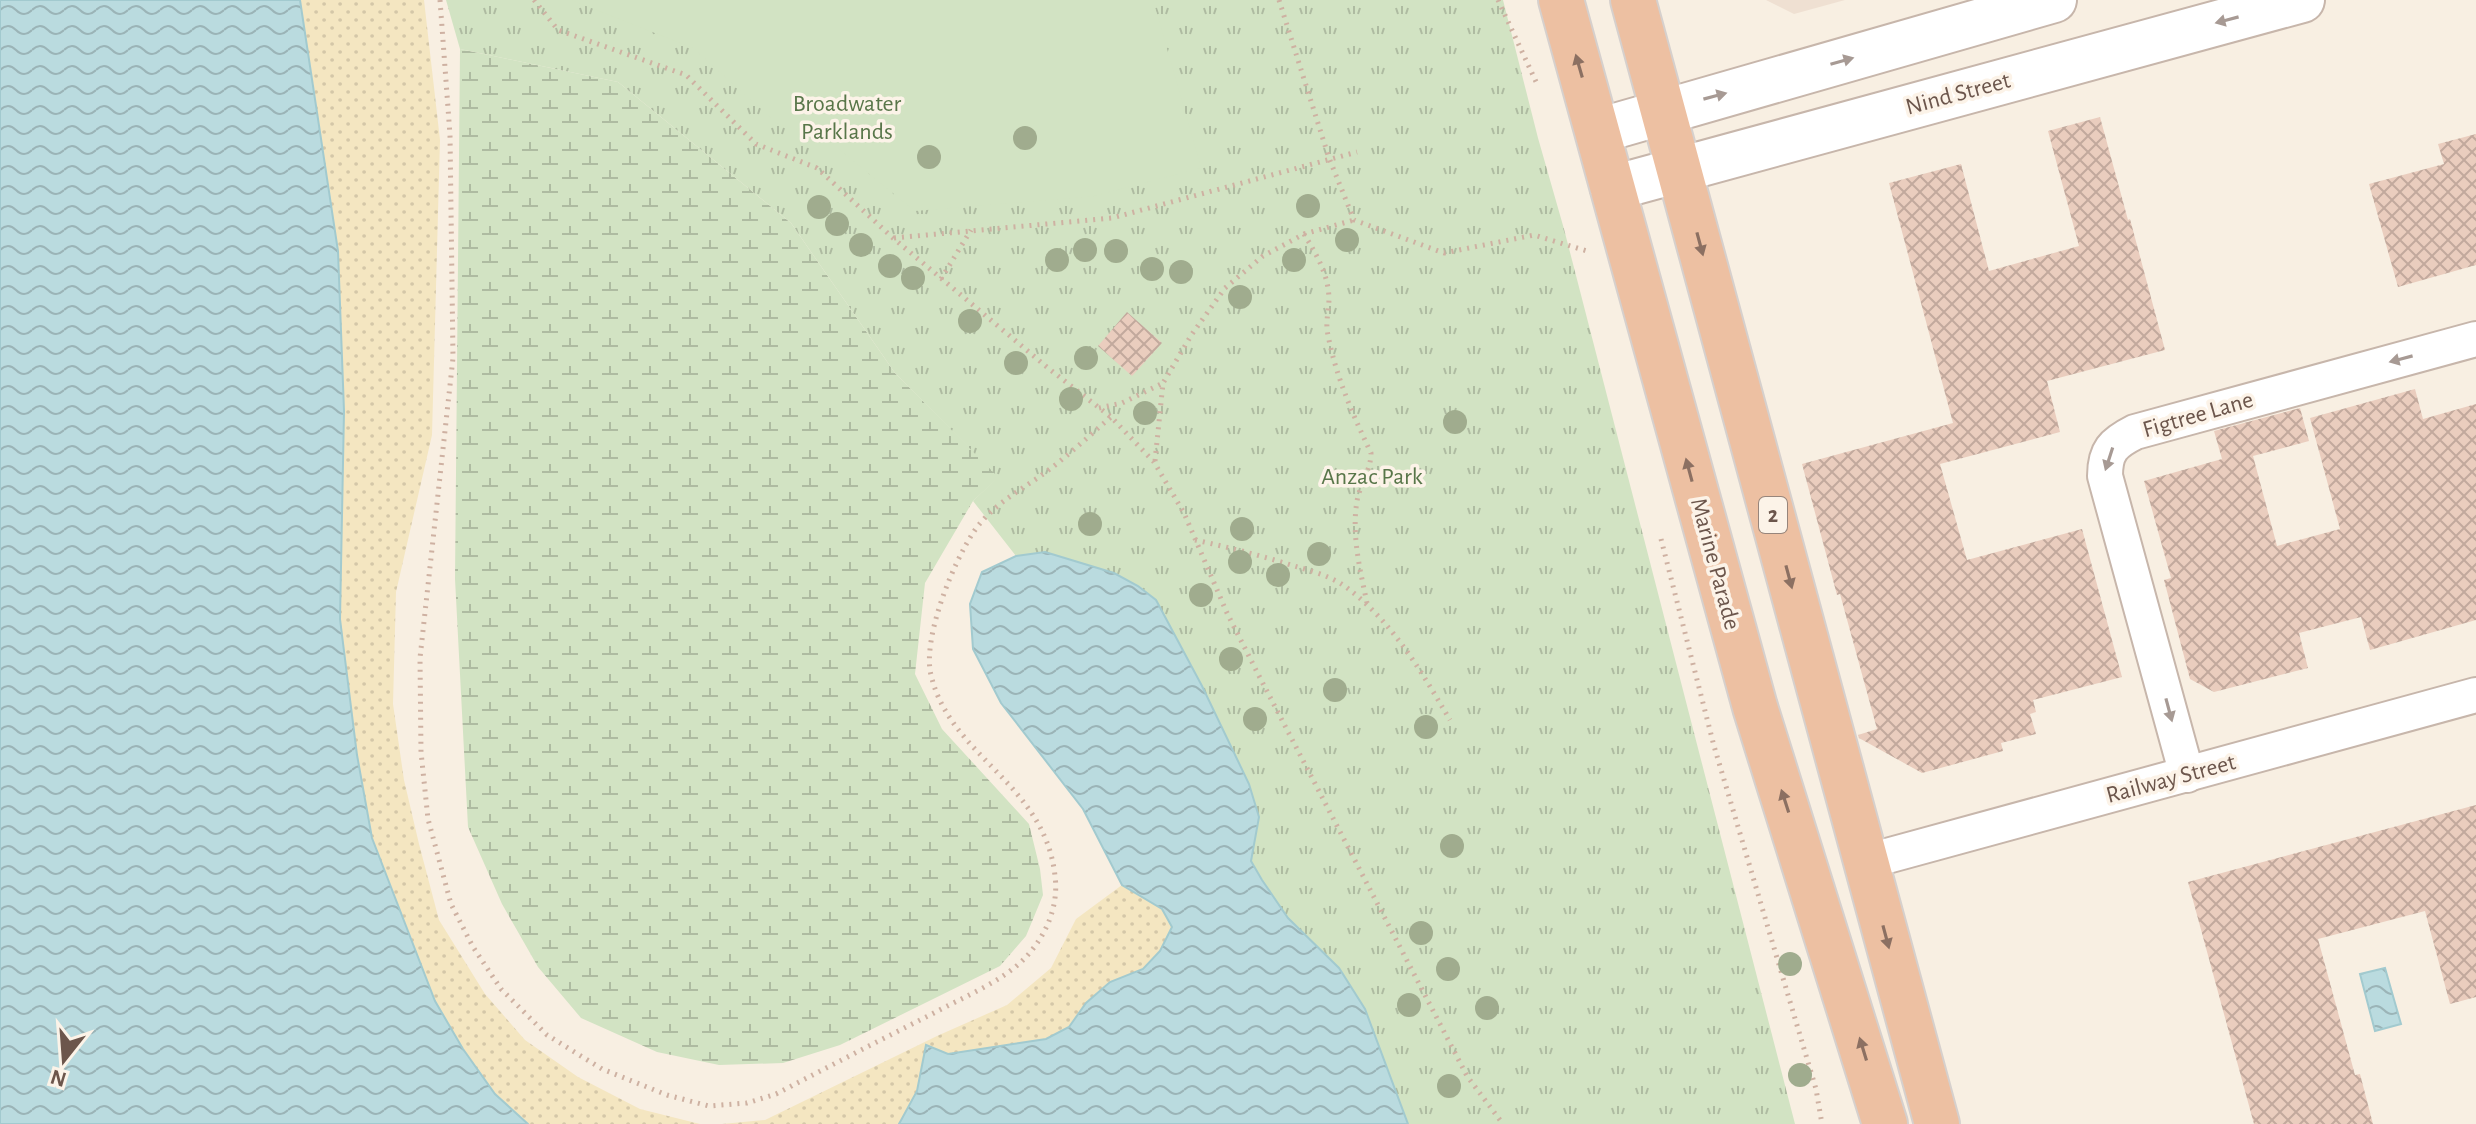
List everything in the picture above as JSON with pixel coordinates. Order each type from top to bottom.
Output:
[{"type":"highway","name":"Marine Parade","points":[[1561,0],[1755,707],[1885,1124]]},
{"type":"highway","name":"2","points":[[1633,0],[1937,1124]]},
{"type":"street","name":"Nind Street","points":[[1613,188],[2302,0]]},
{"type":"street","points":[[1598,131],[2034,5],[2034,73]]},
{"type":"street","points":[[1767,82],[1763,104],[1765,115],[1780,141]]},
{"type":"street","name":"Figtree Lane","points":[[2187,775],[2105,476],[2105,461],[2112,448],[2135,432],[2476,339]]},
{"type":"street","name":"Railway Street","points":[[1865,862],[2476,695]]},
{"type":"path","points":[[440,0],[450,135],[453,358],[420,658],[421,752],[428,819],[451,904],[473,947],[501,989],[547,1035],[602,1069],[667,1095],[709,1106],[747,1103],[776,1094],[989,984],[1024,959],[1048,925],[1057,894],[1054,863],[1046,837],[1030,811],[1010,783],[961,734],[942,706],[930,672],[931,639],[942,598],[973,532],[994,507],[1048,470],[1111,417]]},
{"type":"path","points":[[534,0],[558,30],[686,75],[756,144],[817,168],[941,279],[1111,417],[1154,462],[1184,513],[1257,672],[1467,1076],[1503,1124]]},
{"type":"path","points":[[1279,0],[1329,158],[1354,220]]},
{"type":"path","points":[[893,238],[1112,218],[1357,152]]},
{"type":"path","points":[[1154,462],[1163,383],[1192,334],[1225,288],[1263,256],[1304,234],[1354,220],[1444,253],[1534,235],[1588,252]]},
{"type":"path","points":[[941,279],[971,230]]},
{"type":"path","points":[[1304,234],[1327,280],[1327,334],[1340,385],[1371,453],[1371,463],[1357,500],[1355,531],[1368,608]]},
{"type":"path","points":[[1098,408],[1122,403],[1163,383]]},
{"type":"path","points":[[1195,540],[1235,548],[1316,572],[1342,584],[1380,618],[1418,665],[1450,720]]},
{"type":"shaded area","points":[[1766,0],[1845,0],[1794,14]]},
{"type":"green space","name":"Anzac Park","points":[[446,0],[1503,0],[1795,1124],[1408,1124],[1365,1009],[1339,968],[1288,918],[1251,860],[1259,817],[1249,784],[1156,600],[1045,552],[1016,556],[973,501],[998,477],[895,373],[791,223],[618,82],[460,49]]},
{"type":"green space","name":"Broadwater Parklands","points":[[571,0],[1153,0],[1201,168],[1094,196],[915,211],[826,139],[778,124],[693,48]]},
{"type":"green space","points":[[460,49],[618,82],[791,223],[895,373],[999,477],[973,501],[925,583],[915,674],[942,729],[1029,824],[1043,895],[1026,936],[1000,966],[840,1045],[783,1063],[719,1065],[657,1052],[581,1018],[538,967],[502,904],[468,827],[455,579]]},
{"type":"sand","points":[[300,0],[424,0],[440,140],[432,435],[396,592],[393,704],[404,780],[439,920],[485,994],[525,1040],[578,1077],[640,1109],[700,1124],[528,1124],[495,1094],[463,1049],[435,1001],[372,838],[357,755],[340,619],[344,411],[316,101]]},
{"type":"sand","points":[[1122,885],[1162,909],[1172,927],[1160,951],[1143,969],[1110,982],[1086,1003],[1069,1027],[1046,1040],[948,1054],[926,1045],[917,1091],[899,1124],[722,1124],[765,1120],[1007,1005],[1051,968],[1076,919]]},
{"type":"water","points":[[0,0],[300,0],[338,251],[344,411],[340,619],[357,755],[372,838],[435,1001],[463,1049],[495,1094],[528,1124],[0,1124]]},
{"type":"water","points":[[1045,552],[1114,573],[1156,600],[1249,784],[1259,817],[1251,861],[1288,918],[1339,968],[1365,1009],[1408,1124],[899,1124],[917,1091],[926,1045],[948,1054],[1046,1039],[1069,1027],[1086,1003],[1110,982],[1143,969],[1160,951],[1172,927],[1162,909],[1122,885],[1083,809],[1001,703],[973,649],[970,604],[982,572],[1016,556]]},
{"type":"water","points":[[2385,968],[2401,1024],[2375,1031],[2360,974]]},
{"type":"building","points":[[2100,117],[2165,350],[2047,381],[2060,432],[1940,464],[1967,560],[2082,529],[2122,677],[2033,700],[2036,712],[2030,714],[2036,734],[2001,743],[2003,751],[1922,773],[1859,738],[1858,735],[1877,729],[1802,464],[1953,423],[1889,183],[1961,164],[1989,271],[2079,246],[2048,131]]},
{"type":"building","points":[[2476,134],[2476,265],[2398,287],[2369,184],[2444,164],[2438,144]]},
{"type":"building","points":[[1127,312],[1162,343],[1132,376],[1098,346]]},
{"type":"building","points":[[2415,389],[2423,419],[2476,404],[2476,620],[2370,650],[2361,617],[2299,633],[2308,668],[2214,692],[2190,679],[2164,580],[2171,578],[2144,481],[2222,459],[2214,431],[2300,408],[2309,441],[2253,456],[2277,546],[2340,529],[2310,418]]},
{"type":"building","points":[[2476,805],[2476,997],[2450,1004],[2425,911],[2318,939],[2355,1075],[2360,1074],[2373,1124],[2254,1124],[2188,882]]}]
